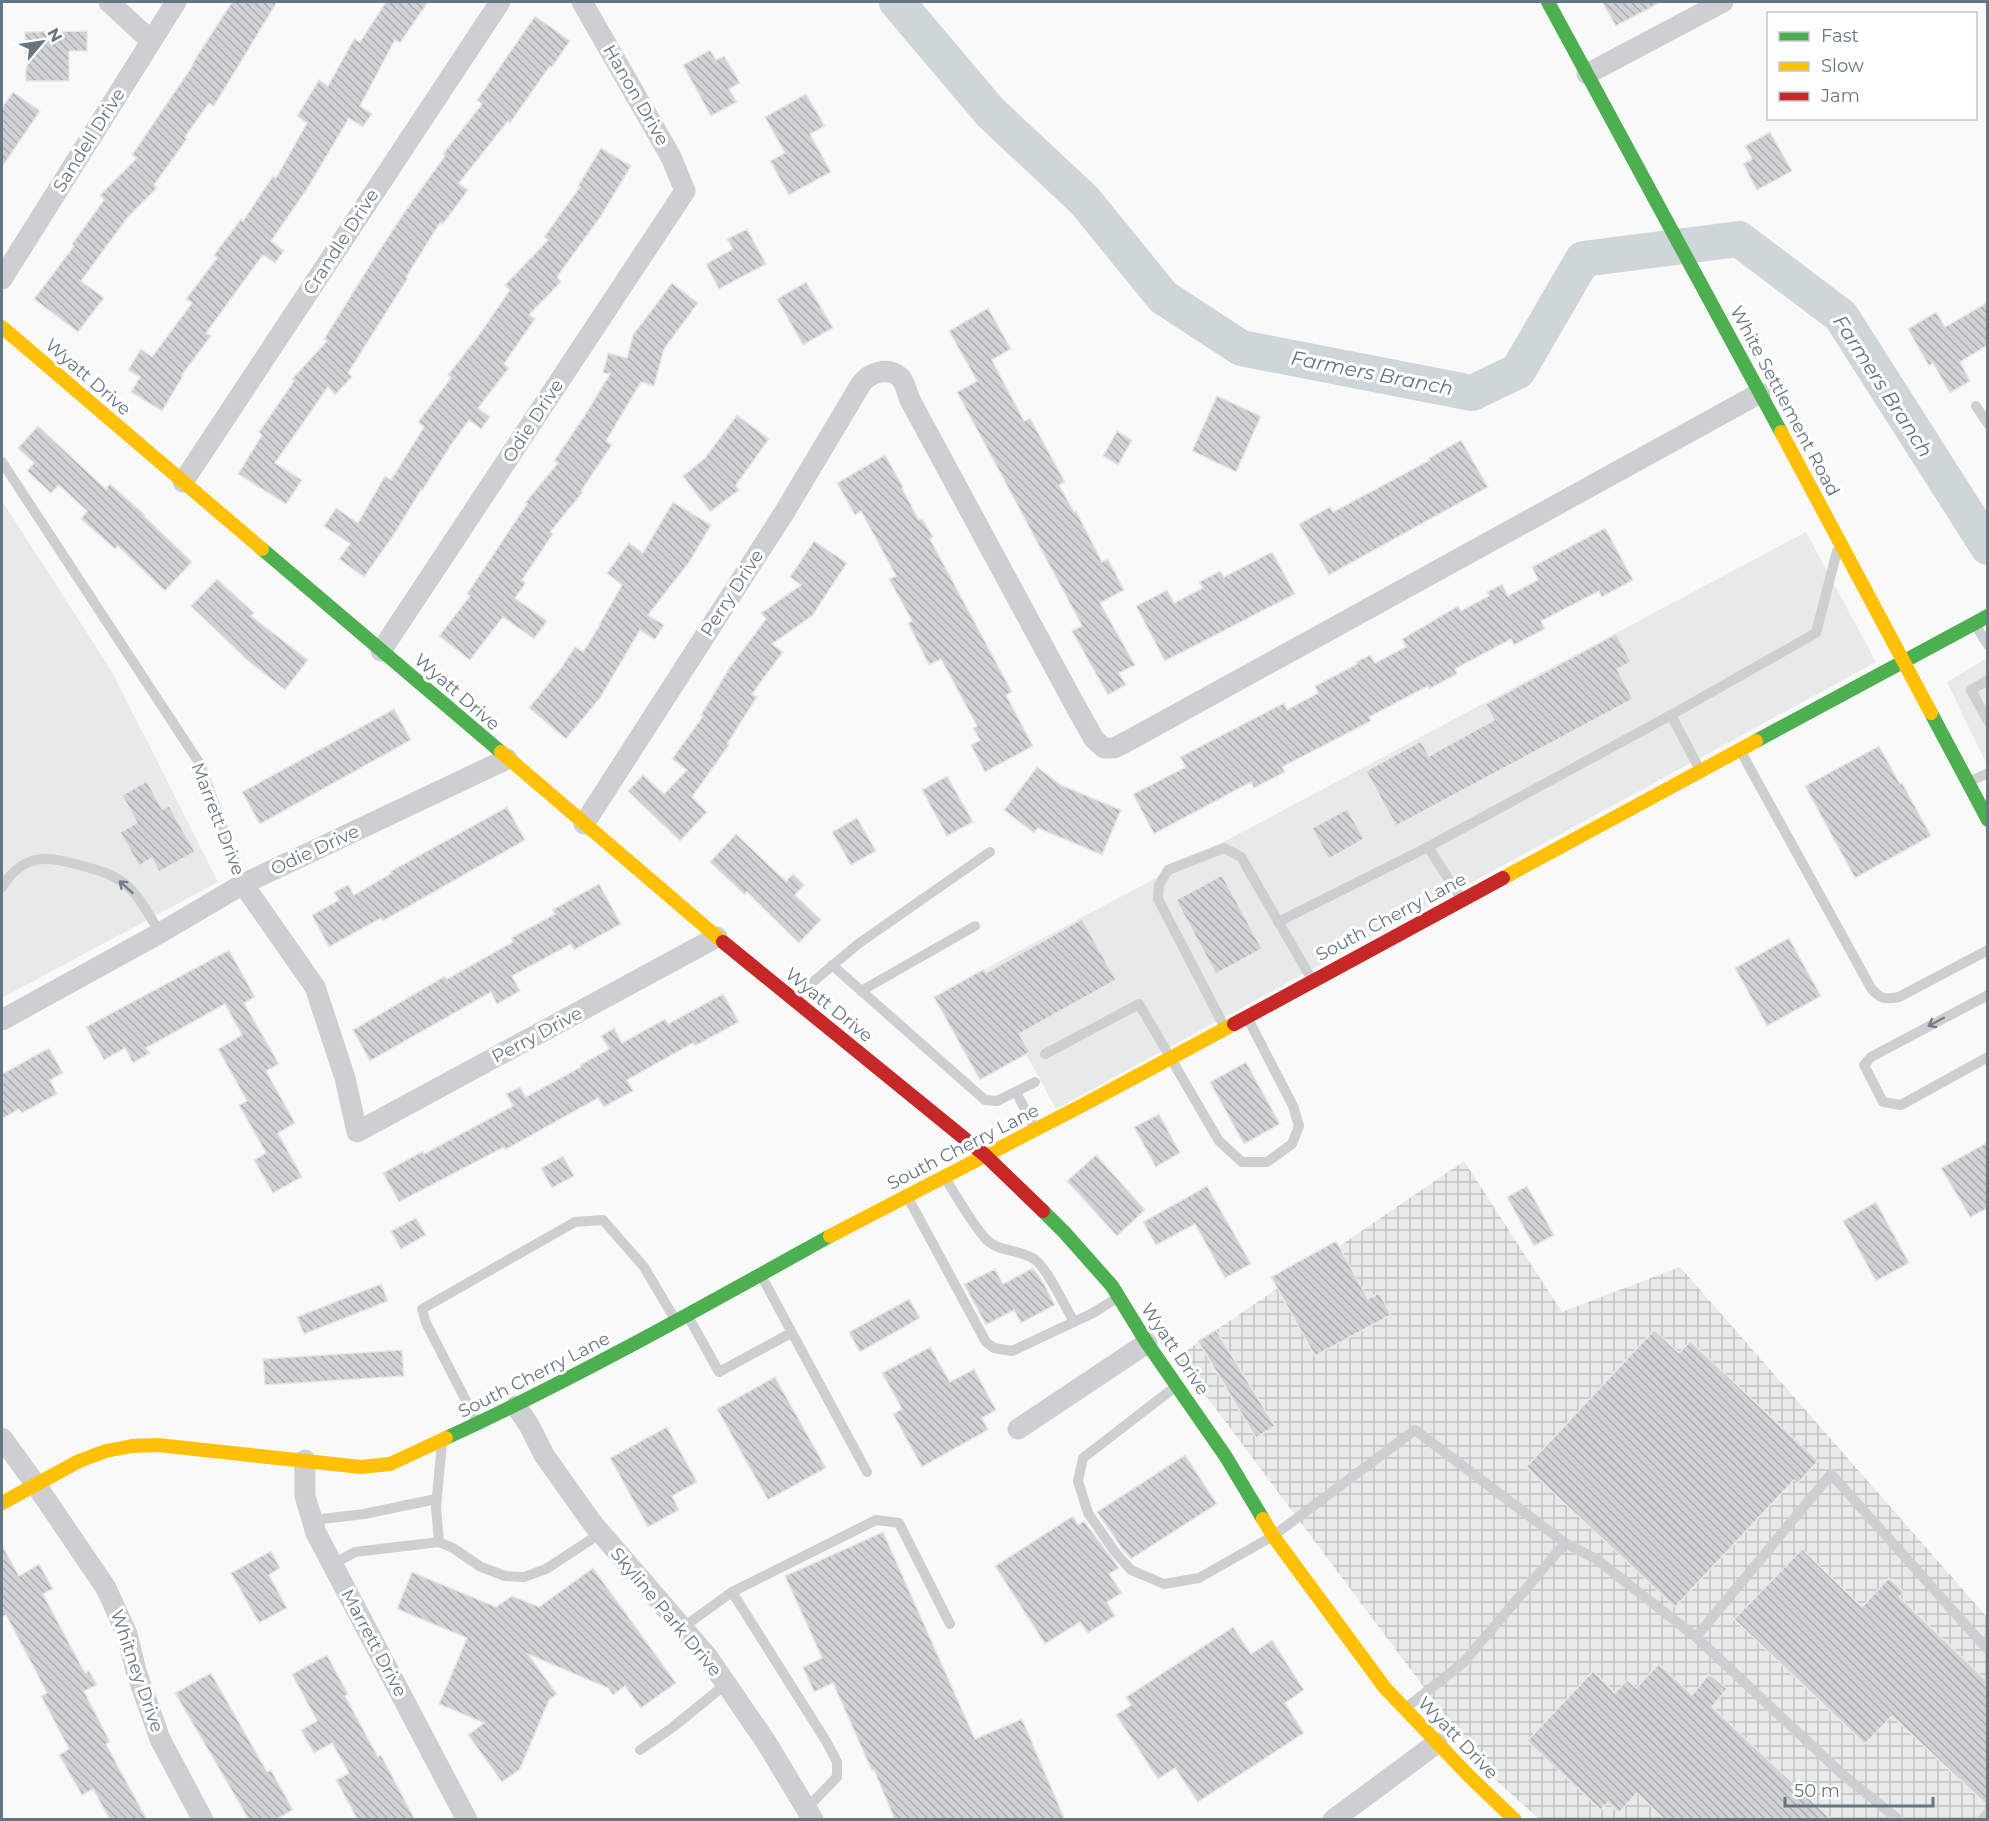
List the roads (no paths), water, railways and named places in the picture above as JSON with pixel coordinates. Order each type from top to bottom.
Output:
[{"type":"street","points":[[109,2],[152,41]]},
{"type":"street","name":"Sandell Drive","points":[[2,279],[176,2]]},
{"type":"street","name":"Crandle Drive","points":[[183,482],[500,2]]},
{"type":"street","name":"Hanon Drive","points":[[582,2],[671,157],[685,191]]},
{"type":"street","name":"White Settlement Road","points":[[1548,2],[1710,299],[1988,820]]},
{"type":"street","points":[[1587,74],[1722,2]]},
{"type":"street","name":"Odie Drive","points":[[381,651],[685,191]]},
{"type":"street","name":"Wyatt Drive","points":[[2,327],[717,937],[986,1156],[1065,1233],[1112,1286],[1147,1343],[1226,1457],[1273,1536],[1385,1688],[1515,1820]]},
{"type":"street","name":"Perry Drive","points":[[584,824],[784,513],[868,375],[890,372],[901,378],[910,400],[1094,739],[1104,748],[1114,748],[1760,393]]},
{"type":"street","name":"South Cherry Lane","points":[[2,1503],[81,1460],[127,1446],[158,1445],[361,1467],[390,1464],[516,1406],[682,1318],[848,1226],[944,1178],[1170,1058],[1981,620]]},
{"type":"street","name":"Odie Drive","points":[[2,1018],[160,933],[243,884],[507,759]]},
{"type":"street","name":"Marrett Drive","points":[[243,884],[315,987],[345,1078],[357,1132]]},
{"type":"street","name":"Perry Drive","points":[[357,1132],[717,937]]},
{"type":"street","points":[[1018,1429],[1147,1343]]},
{"type":"street","name":"Skyline Park Drive","points":[[516,1406],[529,1425],[544,1455],[601,1533],[707,1656],[766,1742],[810,1814]]},
{"type":"street","name":"Whitney Drive","points":[[2,1438],[106,1588],[127,1634],[136,1671],[160,1739],[202,1820]]},
{"type":"street","name":"Marrett Drive","points":[[305,1461],[305,1496],[316,1533],[466,1820]]},
{"type":"street","points":[[1333,1820],[1437,1743]]},
{"type":"lane","points":[[1976,406],[1988,424]]},
{"type":"lane","name":"Marrett Drive","points":[[2,462],[200,764],[243,884]]},
{"type":"lane","points":[[1278,922],[1428,847],[1816,633],[1839,542]]},
{"type":"lane","points":[[1981,620],[1988,645]]},
{"type":"lane","points":[[1988,680],[1971,690],[1988,721]]},
{"type":"lane","points":[[1671,715],[1700,771]]},
{"type":"lane","points":[[1740,749],[1871,988],[1879,997],[1887,1000],[1899,997],[1988,950]]},
{"type":"lane","points":[[1968,783],[1988,773]]},
{"type":"lane","points":[[1428,847],[1462,900]]},
{"type":"lane","points":[[1225,1028],[1158,899],[1159,885],[1168,870],[1224,848],[1241,857],[1312,981]]},
{"type":"lane","points":[[793,999],[890,920],[990,852]]},
{"type":"lane","points":[[2,887],[19,866],[40,858],[54,858],[103,871],[126,885],[141,902],[160,933]]},
{"type":"lane","points":[[861,991],[975,926]]},
{"type":"lane","points":[[832,965],[980,1097],[991,1102],[1003,1099],[1035,1082]]},
{"type":"lane","points":[[1988,995],[1871,1057],[1864,1065],[1883,1101],[1901,1105],[1988,1057]]},
{"type":"lane","points":[[1045,1054],[1139,1004],[1219,1141],[1242,1162],[1267,1162],[1292,1144],[1299,1126],[1293,1106],[1246,1016]]},
{"type":"lane","points":[[1016,1092],[1035,1130]]},
{"type":"lane","points":[[944,1178],[985,1238],[996,1248],[1014,1250],[1036,1259],[1074,1322]]},
{"type":"lane","points":[[907,1196],[986,1342],[994,1348],[1012,1351],[1100,1309],[1119,1297]]},
{"type":"lane","points":[[478,1424],[426,1323],[422,1309],[575,1222],[603,1220],[644,1267],[719,1372],[791,1333]]},
{"type":"lane","points":[[760,1274],[867,1472]]},
{"type":"lane","points":[[1177,1386],[1083,1458],[1078,1481],[1088,1513],[1115,1552],[1131,1570],[1164,1584],[1199,1578],[1273,1536],[1415,1430],[1565,1544],[1596,1559],[1696,1637],[1842,1774],[1899,1820]]},
{"type":"lane","points":[[439,1542],[436,1499],[442,1440]]},
{"type":"lane","points":[[1696,1637],[1831,1474],[1988,1650]]},
{"type":"lane","points":[[313,1520],[364,1514],[436,1499]]},
{"type":"lane","points":[[682,1628],[732,1592],[876,1520],[899,1522],[950,1624]]},
{"type":"lane","points":[[333,1564],[355,1552],[439,1542],[453,1548],[481,1567],[505,1576],[524,1577],[546,1569],[601,1533]]},
{"type":"lane","points":[[1405,1709],[1464,1663],[1565,1544]]},
{"type":"lane","points":[[732,1592],[837,1762],[837,1777],[810,1814]]},
{"type":"lane","points":[[640,1750],[673,1727],[726,1684]]},
{"type":"lane","points":[[1982,1820],[1988,1813]]},
{"type":"waterway","name":"Farmers Branch","points":[[897,2],[990,112],[1085,201],[1163,297],[1241,348],[1472,393],[1518,371],[1583,259],[1739,239],[1841,316],[1988,547]]}]
